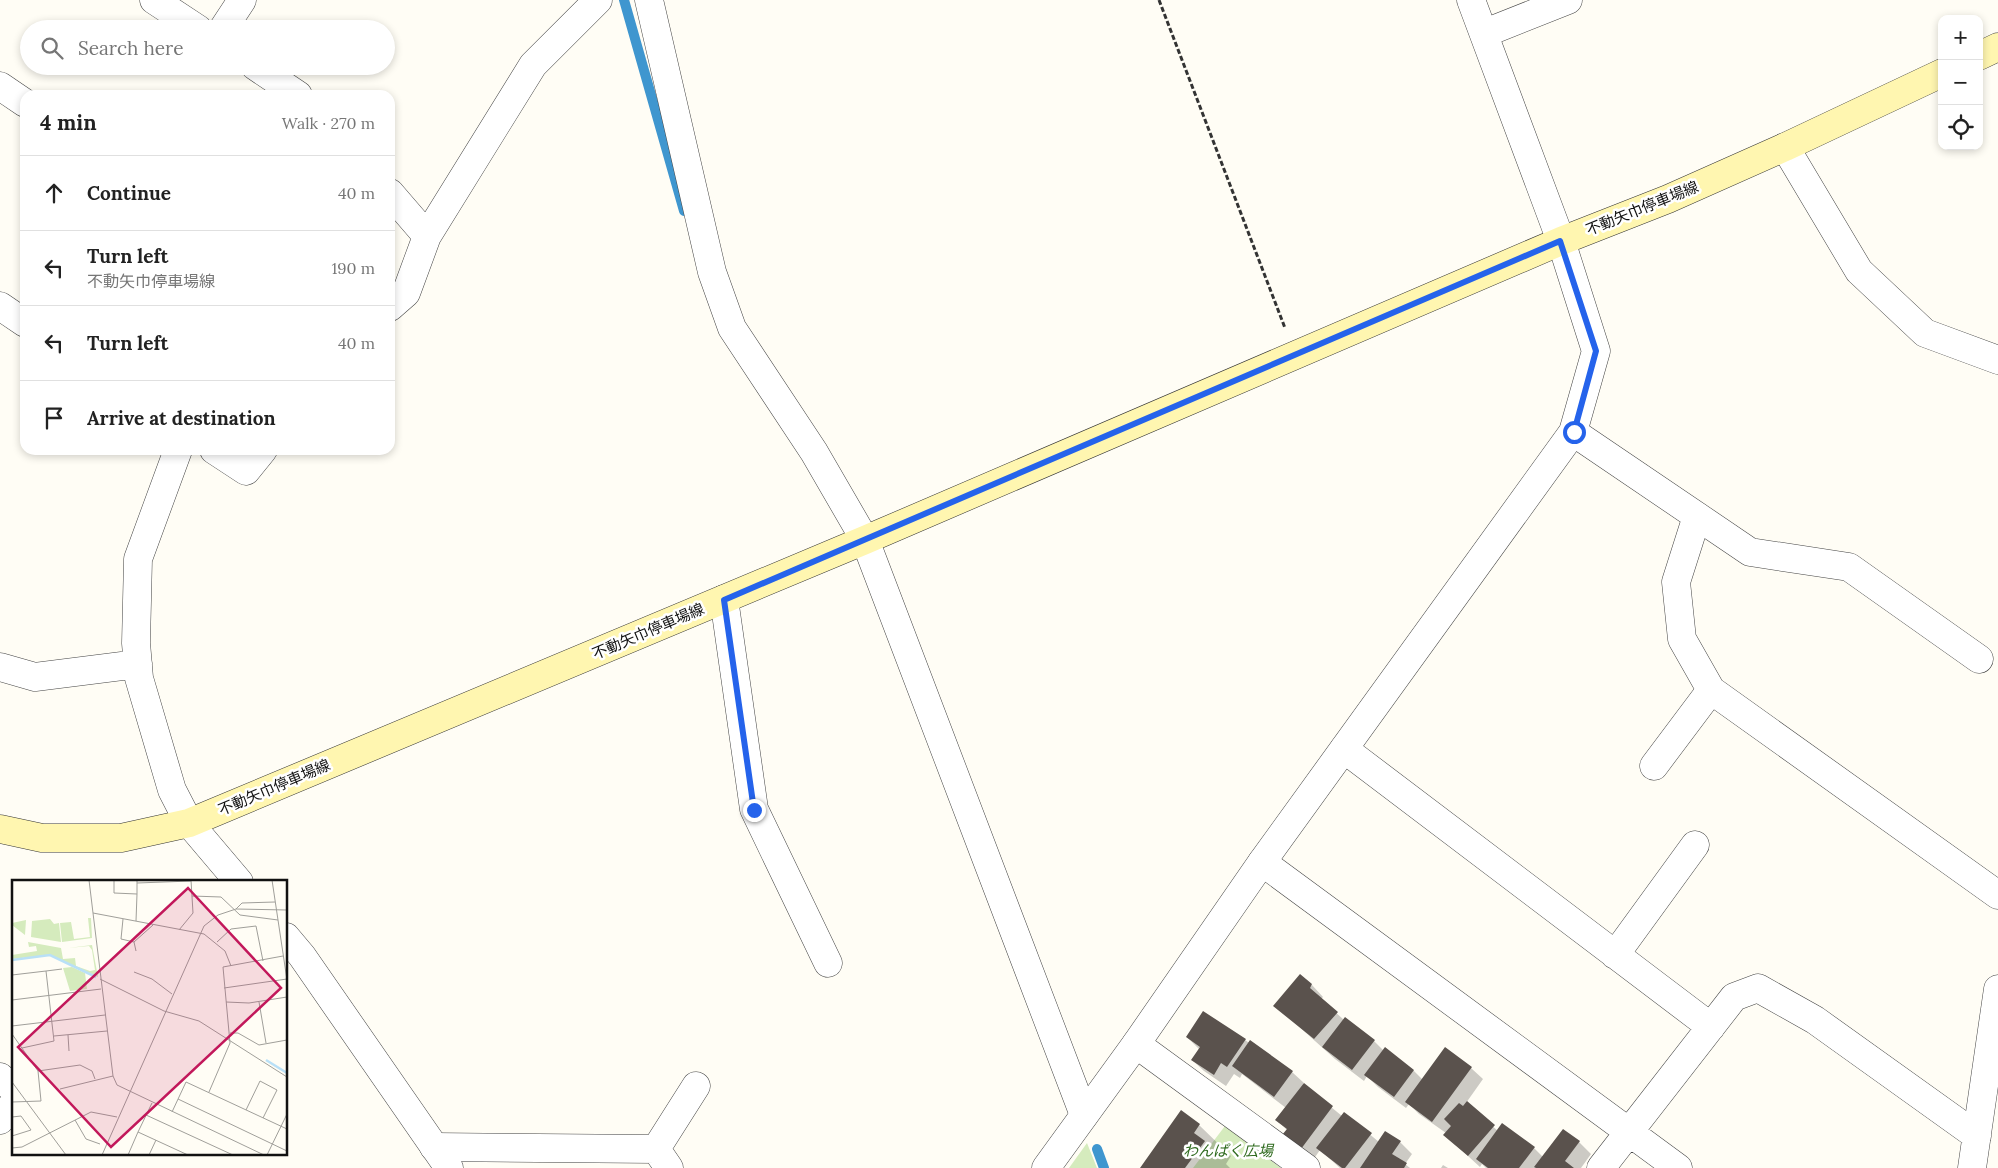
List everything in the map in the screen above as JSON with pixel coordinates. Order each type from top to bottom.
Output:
[{"type":"main road","points":[[1983,54],[1998,47]]},
{"type":"main road","name":"不動矢巾停車場線","points":[[0,829],[42,838],[121,838],[189,823],[724,600],[1560,241],[1668,199],[1785,147],[1938,75]]},
{"type":"street","points":[[154,0],[184,20]]},
{"type":"street","points":[[229,20],[242,0]]},
{"type":"street","points":[[649,0],[712,272],[732,328],[814,452],[865,540],[1084,1115]]},
{"type":"street","points":[[1046,1168],[1136,1044],[1262,862],[1574,432],[1596,351],[1560,241],[1485,33],[1471,0]]},
{"type":"street","points":[[1485,33],[1568,0]]},
{"type":"street","points":[[395,303],[406,293],[427,236],[533,65],[584,4]]},
{"type":"street","points":[[268,75],[291,90]]},
{"type":"street","points":[[0,86],[20,100]]},
{"type":"street","points":[[1785,147],[1859,271],[1926,333],[1998,360]]},
{"type":"street","points":[[395,198],[427,236]]},
{"type":"street","points":[[0,306],[20,320]]},
{"type":"street","points":[[1574,432],[1750,552],[1849,566],[1979,659]]},
{"type":"street","points":[[176,455],[138,559],[136,643],[139,678],[172,790],[189,823],[237,880]]},
{"type":"street","points":[[222,455],[246,471],[259,455]]},
{"type":"street","points":[[1697,516],[1676,582],[1682,639],[1711,690],[1998,894]]},
{"type":"street","points":[[724,600],[754,810],[828,963]]},
{"type":"street","points":[[0,667],[35,677],[138,664]]},
{"type":"street","points":[[1654,766],[1711,690]]},
{"type":"street","points":[[1344,749],[1711,1027]]},
{"type":"street","points":[[1616,954],[1695,845]]},
{"type":"street","points":[[1262,862],[1678,1168]]},
{"type":"street","points":[[292,953],[442,1157],[662,1158],[696,1086]]},
{"type":"street","points":[[1601,1168],[1734,997],[1758,988],[1815,1020],[1977,1136]]},
{"type":"street","points":[[1972,1168],[1998,989]]},
{"type":"street","points":[[1136,1044],[1306,1168]]},
{"type":"street","points":[[0,1077],[12,1088]]},
{"type":"street","points":[[0,1120],[12,1105]]},
{"type":"path","points":[[1159,0],[1295,355]]},
{"type":"green space","name":"わんぱく広場","points":[[1225,1126],[1281,1168],[1193,1168]]},
{"type":"green space","points":[[1087,1143],[1097,1168],[1069,1168]]},
{"type":"building","points":[[1300,974],[1312,984],[1310,988],[1338,1012],[1314,1039],[1273,1006]]},
{"type":"building","points":[[1203,1011],[1246,1039],[1227,1067],[1221,1063],[1214,1075],[1191,1060],[1200,1047],[1186,1037]]},
{"type":"building","points":[[1345,1017],[1375,1040],[1352,1070],[1322,1047]]},
{"type":"building","points":[[1250,1040],[1293,1071],[1274,1097],[1232,1066]]},
{"type":"building","points":[[1385,1047],[1414,1070],[1394,1097],[1364,1075]]},
{"type":"building","points":[[1445,1047],[1472,1067],[1432,1122],[1405,1102]]},
{"type":"building","points":[[1304,1083],[1333,1106],[1301,1149],[1282,1135],[1287,1129],[1275,1120]]},
{"type":"building","points":[[1467,1101],[1495,1125],[1468,1156],[1443,1135],[1451,1126],[1444,1119],[1459,1103],[1463,1106]]},
{"type":"building","points":[[1181,1110],[1200,1124],[1194,1133],[1205,1141],[1185,1168],[1140,1168]]},
{"type":"building","points":[[1344,1112],[1372,1133],[1345,1168],[1342,1168],[1316,1148]]},
{"type":"building","points":[[1502,1123],[1535,1147],[1519,1168],[1488,1168],[1476,1159]]},
{"type":"building","points":[[1563,1129],[1580,1141],[1565,1161],[1574,1168],[1534,1167]]},
{"type":"building","points":[[1385,1131],[1401,1141],[1392,1154],[1407,1163],[1404,1168],[1360,1168]]},
{"type":"waterway","points":[[624,0],[684,211]]},
{"type":"waterway","points":[[1097,1149],[1104,1168]]},
{"type":"route","points":[[754,810],[724,600],[1560,241],[1596,351],[1574,432]]}]
